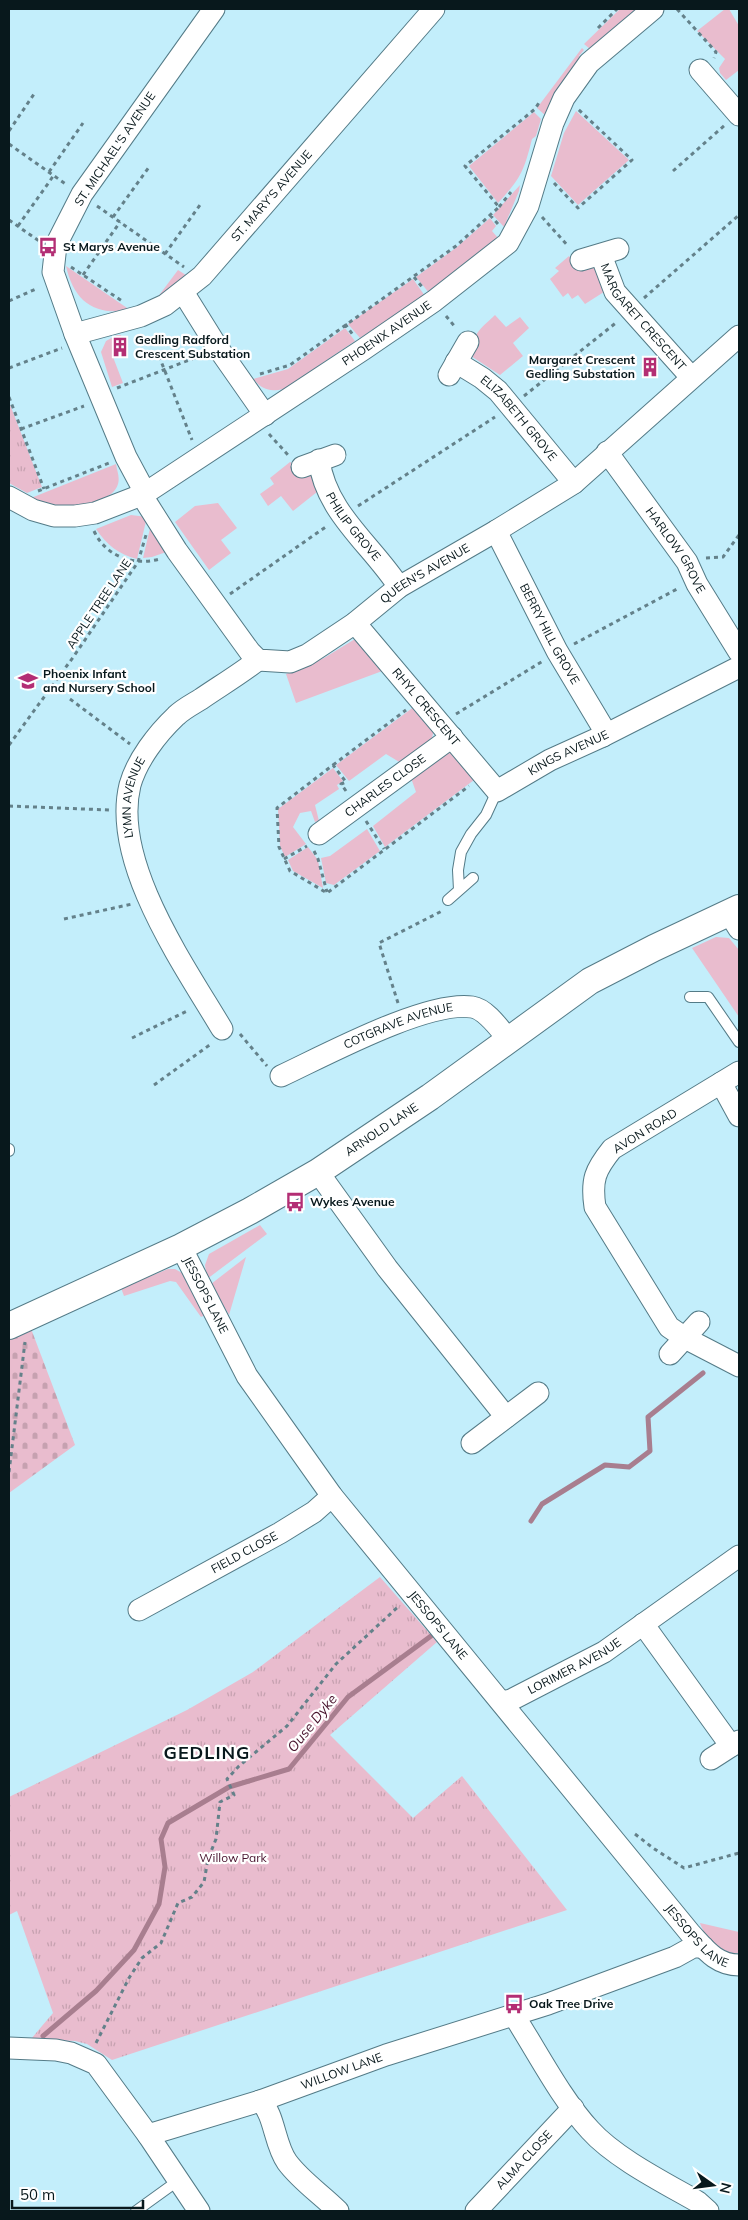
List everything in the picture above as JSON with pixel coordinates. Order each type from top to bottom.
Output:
[{"type":"street","name":"ST. MICHAEL'S AVENUE","points":[[144,494],[126,457],[55,282],[53,272],[54,252],[56,244],[82,194],[214,9]]},
{"type":"street","name":"ST. MARY'S AVENUE","points":[[77,337],[141,316],[165,305],[202,276],[434,9]]},
{"type":"street","name":"PHOENIX AVENUE","points":[[9,497],[33,510],[54,516],[87,514],[108,509],[144,494],[434,301],[508,244],[528,206],[552,123],[555,96],[589,63],[653,9]]},
{"type":"street","points":[[702,70],[739,115]]},
{"type":"street","name":"MARGARET CRESCENT","points":[[592,253],[615,292],[691,377]]},
{"type":"street","points":[[183,292],[240,380],[261,417]]},
{"type":"street","name":"QUEEN'S AVENUE","points":[[258,660],[290,662],[307,655],[355,623],[399,587],[574,483],[739,336]]},
{"type":"street","name":"ELIZABETH GROVE","points":[[468,342],[452,368],[482,378],[498,391],[574,483]]},
{"type":"street","name":"HARLOW GROVE","points":[[607,452],[687,562],[697,584],[739,652]]},
{"type":"street","name":"PHILIP GROVE","points":[[312,460],[341,515],[399,587]]},
{"type":"street","points":[[144,494],[146,502],[177,551],[258,660]]},
{"type":"street","name":"BERRY HILL GROVE","points":[[496,531],[557,651],[603,728],[603,736]]},
{"type":"street","name":"RHYL CRESCENT","points":[[355,623],[497,791]]},
{"type":"street","name":"LYMN AVENUE","points":[[222,1029],[177,954],[150,904],[134,860],[128,834],[127,811],[130,785],[145,756],[151,745],[177,715],[258,660]]},
{"type":"street","name":"KINGS AVENUE","points":[[497,791],[550,760],[603,736],[739,666]]},
{"type":"street","name":"CHARLES CLOSE","points":[[318,834],[446,739],[452,737]]},
{"type":"street","name":"ARNOLD LANE","points":[[9,1326],[38,1311],[181,1247],[243,1215],[318,1172],[430,1098],[508,1039],[590,981],[654,948],[736,917]]},
{"type":"street","name":"COTGRAVE AVENUE","points":[[281,1076],[404,1020],[443,1008],[473,1006],[484,1013],[508,1039]]},
{"type":"street","name":"AVON ROAD","points":[[739,1072],[612,1149],[598,1166],[592,1188],[595,1207],[669,1327],[693,1334],[739,1366]]},
{"type":"street","points":[[721,1083],[739,1116]]},
{"type":"street","points":[[318,1172],[387,1268],[506,1417]]},
{"type":"street","name":"JESSOPS LANE","points":[[181,1247],[247,1376],[332,1496],[502,1702],[567,1786],[703,1947],[715,1959],[728,1965],[739,1965]]},
{"type":"street","points":[[670,1354],[693,1334]]},
{"type":"street","points":[[472,1443],[538,1393]]},
{"type":"street","name":"FIELD CLOSE","points":[[145,1600],[280,1533],[314,1512],[332,1496]]},
{"type":"street","name":"LORIMER AVENUE","points":[[502,1702],[511,1700],[604,1652],[739,1556]]},
{"type":"street","points":[[643,1624],[735,1743],[711,1759]]},
{"type":"street","name":"WILLOW LANE","points":[[148,2135],[260,2101],[386,2055],[516,2014],[675,1957],[694,1947],[703,1947]]},
{"type":"street","points":[[516,2014],[518,2022],[572,2108],[590,2131],[615,2151],[698,2202],[708,2211]]},
{"type":"street","points":[[9,2048],[56,2050],[71,2053],[96,2064],[148,2135],[199,2211]]},
{"type":"street","points":[[260,2101],[267,2107],[274,2136],[286,2160],[301,2179],[338,2211]]},
{"type":"street","name":"ALMA CLOSE","points":[[476,2211],[572,2108]]},
{"type":"lane","points":[[459,890],[458,870],[461,852],[471,834],[486,816],[497,791]]},
{"type":"lane","points":[[448,900],[472,878]]},
{"type":"lane","points":[[690,997],[708,997],[739,1042]]},
{"type":"lane","points":[[136,2211],[179,2180]]},
{"type":"path","points":[[596,30],[618,9]]},
{"type":"path","points":[[677,9],[716,52],[702,70]]},
{"type":"path","points":[[9,131],[34,94]]},
{"type":"path","points":[[240,380],[290,365],[456,246],[499,207],[465,166],[535,109],[555,96],[632,160],[578,208],[545,173],[539,171]]},
{"type":"path","points":[[673,171],[739,115]]},
{"type":"path","points":[[48,172],[83,123]]},
{"type":"path","points":[[9,144],[165,254],[195,274],[202,276]]},
{"type":"path","points":[[113,217],[148,167]]},
{"type":"path","points":[[18,226],[54,175]]},
{"type":"path","points":[[165,254],[200,206]]},
{"type":"path","points":[[528,206],[592,253]]},
{"type":"path","points":[[214,603],[341,515],[511,406],[630,310],[739,216]]},
{"type":"path","points":[[9,220],[54,252],[60,259],[141,316]]},
{"type":"path","points":[[83,275],[120,222]]},
{"type":"path","points":[[10,300],[55,282]]},
{"type":"path","points":[[9,368],[77,337]]},
{"type":"path","points":[[22,429],[213,350],[216,345]]},
{"type":"path","points":[[159,356],[200,456]]},
{"type":"path","points":[[9,398],[11,409],[22,429],[44,489]]},
{"type":"path","points":[[261,417],[312,460]]},
{"type":"path","points":[[36,493],[126,457]]},
{"type":"path","name":"APPLE TREE LANE","points":[[9,745],[74,656],[138,562],[153,513]]},
{"type":"path","points":[[87,514],[96,534],[105,547],[119,556],[138,562],[151,561],[168,557],[177,551]]},
{"type":"path","points":[[687,562],[695,559],[724,557],[739,535]]},
{"type":"path","points":[[70,699],[145,756]]},
{"type":"path","points":[[333,766],[404,712]]},
{"type":"path","points":[[344,788],[342,784],[346,782]]},
{"type":"path","points":[[9,806],[127,811]]},
{"type":"path","points":[[370,827],[384,850]]},
{"type":"path","points":[[284,859],[310,844],[318,859],[327,893]]},
{"type":"path","points":[[404,1020],[378,943],[444,910],[448,900]]},
{"type":"path","points":[[64,919],[142,902],[150,904]]},
{"type":"path","points":[[132,1038],[206,1003]]},
{"type":"path","points":[[154,1085],[209,1046],[222,1029],[237,1030],[270,1070],[281,1076]]},
{"type":"path","points":[[9,1472],[26,1330],[34,1324],[38,1311]]},
{"type":"path","points":[[98,2038],[142,1958],[161,1943],[178,1902],[192,1897],[204,1882],[216,1839],[220,1802],[234,1795],[227,1779],[239,1766],[287,1726],[336,1664],[412,1594]]},
{"type":"path","points":[[634,1833],[684,1868],[739,1853]]},
{"type":"green space","points":[[620,9],[639,9],[590,49],[584,44]]},
{"type":"green space","points":[[725,9],[729,9],[739,26],[739,70],[726,80],[720,73],[719,68],[725,59],[697,31]]},
{"type":"green space","points":[[582,48],[584,50],[579,56],[585,61],[547,117],[537,108]]},
{"type":"green space","points":[[576,111],[629,160],[578,205],[551,176],[564,133]]},
{"type":"green space","points":[[534,112],[541,119],[536,136],[532,139],[527,159],[521,174],[498,203],[469,166]]},
{"type":"green space","points":[[520,185],[519,191],[504,227],[493,215]]},
{"type":"green space","points":[[490,218],[496,226],[492,231],[498,238],[430,294],[416,277],[457,247]]},
{"type":"green space","points":[[569,256],[574,263],[598,262],[607,290],[585,304],[578,295],[572,299],[568,293],[563,297],[550,279],[559,271],[555,268]]},
{"type":"green space","points":[[66,266],[130,310],[106,311],[88,304],[74,289]]},
{"type":"green space","points":[[178,270],[189,277],[157,298]]},
{"type":"green space","points":[[413,279],[425,296],[360,338],[348,324]]},
{"type":"green space","points":[[495,315],[506,327],[520,317],[529,328],[513,343],[523,356],[500,375],[471,356],[475,337]]},
{"type":"green space","points":[[345,328],[355,341],[284,389],[267,389],[260,386],[253,379],[288,369]]},
{"type":"green space","points":[[121,335],[122,339],[114,343],[118,354],[113,357],[123,383],[112,387],[101,352],[106,341]]},
{"type":"green space","points":[[9,402],[42,487],[27,493],[9,483]]},
{"type":"green space","points":[[290,462],[311,473],[317,492],[293,511],[281,496],[268,506],[260,494],[274,484],[270,478]]},
{"type":"green space","points":[[116,464],[119,476],[118,484],[114,491],[99,500],[78,505],[58,505],[48,504],[31,498]]},
{"type":"green space","points":[[218,503],[237,528],[221,540],[231,553],[209,570],[175,522],[195,506]]},
{"type":"green space","points":[[131,515],[147,517],[137,559],[114,548],[104,540],[96,529]]},
{"type":"green space","points":[[152,520],[172,550],[143,558]]},
{"type":"green space","points":[[355,639],[385,670],[296,703],[286,674],[324,658]]},
{"type":"green space","points":[[415,706],[434,729],[432,738],[401,763],[386,754],[349,781],[336,765]]},
{"type":"green space","points":[[453,752],[478,777],[385,847],[373,826],[416,792],[411,778],[443,755]]},
{"type":"green space","points":[[333,768],[343,781],[337,785],[339,789],[315,805],[319,821],[315,822],[311,811],[300,813],[293,827],[306,844],[285,857],[280,846],[278,809]]},
{"type":"green space","points":[[367,829],[380,851],[334,885],[326,883],[321,858],[330,856]]},
{"type":"green space","points":[[308,847],[318,860],[323,888],[293,871],[288,860]]},
{"type":"green space","points":[[716,937],[729,938],[739,950],[739,1017],[692,948]]},
{"type":"green space","points":[[260,1225],[267,1234],[207,1279],[205,1265],[209,1254]]},
{"type":"green space","points":[[246,1257],[229,1315],[211,1284]]},
{"type":"green space","points":[[168,1269],[175,1269],[182,1273],[205,1315],[201,1317],[176,1282],[170,1281],[124,1296],[121,1288]]},
{"type":"green space","points":[[30,1326],[75,1445],[9,1493],[9,1335]]},
{"type":"green space","name":"Willow Park","points":[[380,1577],[437,1642],[330,1735],[413,1818],[462,1776],[567,1910],[112,2060],[87,2044],[75,2041],[31,2039],[53,2013],[17,1911],[9,1915],[9,1797],[187,1710],[253,1672]]},
{"type":"green space","points":[[700,1923],[739,1932],[739,1953],[727,1951],[715,1944],[706,1934]]},
{"type":"waterway","name":"Ouse Dyke","points":[[531,1521],[542,1504],[605,1465],[629,1467],[650,1451],[648,1417],[703,1373]]},
{"type":"waterway","name":"Ouse Dyke","points":[[43,2036],[96,1991],[134,1950],[159,1904],[165,1867],[161,1839],[168,1823],[229,1787],[289,1769],[348,1697],[431,1636]]},
{"type":"place","name":"St Marys Avenue","points":[[48,247]]},
{"type":"place","name":"Gedling Radford Crescent Substation","points":[[120,347]]},
{"type":"place","name":"Margaret Crescent Gedling Substation","points":[[650,367]]},
{"type":"place","name":"Phoenix Infant and Nursery School","points":[[28,681]]},
{"type":"place","name":"Wykes Avenue","points":[[295,1202]]},
{"type":"place","name":"Oak Tree Drive","points":[[514,2004]]},
{"type":"district","name":"GEDLING","points":[[207,1753]]}]
